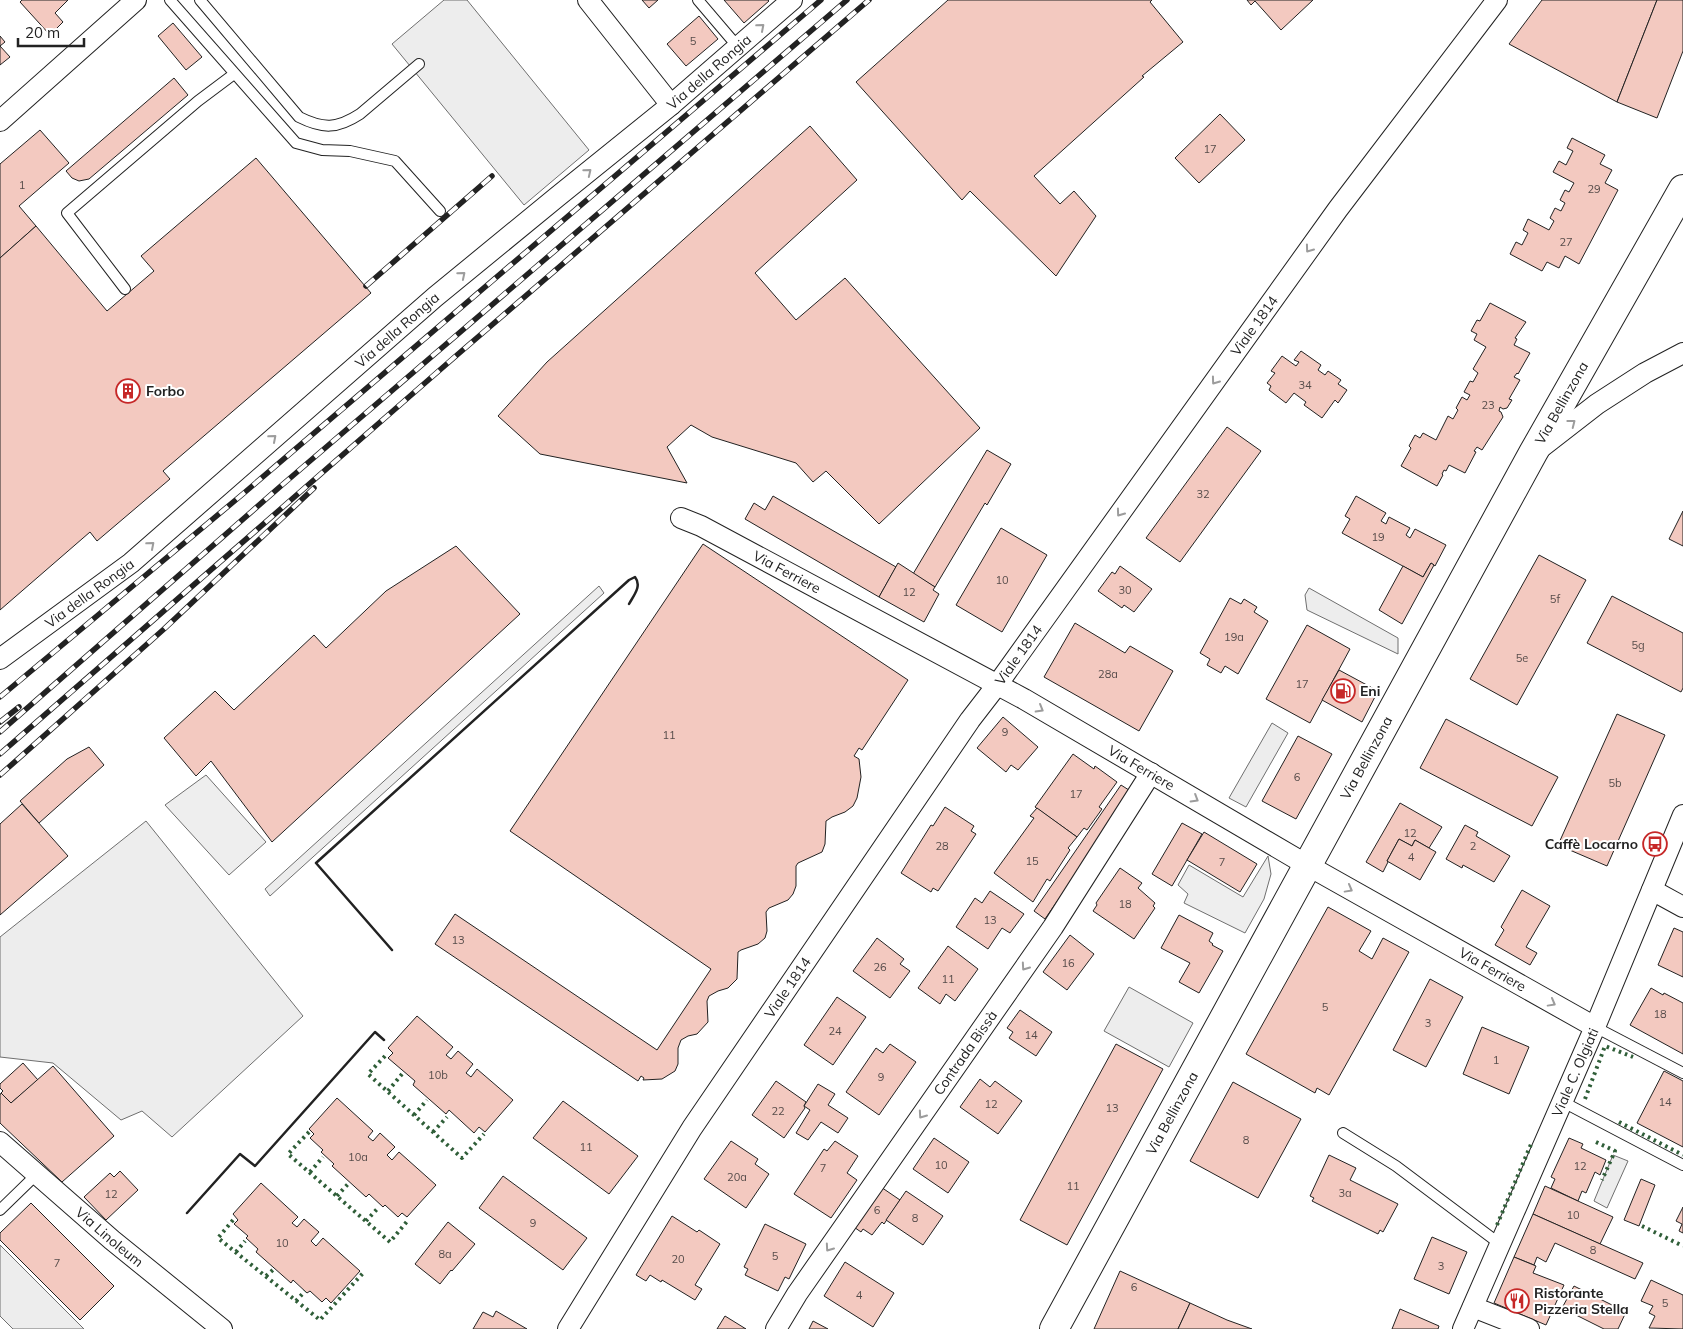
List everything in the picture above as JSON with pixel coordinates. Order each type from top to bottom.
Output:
[{"type":"main road","name":"Via Bellinzona","points":[[1054,1329],[1533,453],[1683,189]]},
{"type":"street","points":[[0,121],[136,0]]},
{"type":"street","points":[[588,0],[671,105]]},
{"type":"street","name":"Via della Rongia","points":[[0,659],[131,563],[435,297],[671,105],[792,0]]},
{"type":"street","name":"Viale 1814","points":[[568,1329],[692,1128],[970,720],[1338,209],[1497,0]]},
{"type":"street","points":[[1533,453],[1597,404],[1645,373],[1683,353]]},
{"type":"street","name":"Via Ferriere","points":[[681,518],[700,526],[997,685],[1307,865],[1595,1027]]},
{"type":"street","name":"Contrada Bissà","points":[[776,1329],[798,1294],[1053,927],[1151,774]]},
{"type":"street","name":"Viale C. Olgiati","points":[[1463,1329],[1563,1102],[1683,815]]},
{"type":"street","points":[[1652,890],[1683,907]]},
{"type":"street","name":"Via Linoleum","points":[[0,1142],[112,1240],[222,1329]]},
{"type":"street","points":[[1473,1307],[1529,1329]]},
{"type":"lane","points":[[170,0],[296,143],[322,150],[350,151],[395,161],[440,211]]},
{"type":"lane","points":[[200,0],[298,117],[314,125],[331,126],[349,121],[360,114],[419,64]]},
{"type":"lane","points":[[698,0],[738,47]]},
{"type":"lane","points":[[124,289],[68,213],[198,101],[234,74]]},
{"type":"lane","points":[[1595,1027],[1683,1073]]},
{"type":"lane","points":[[1563,1102],[1683,1165]]},
{"type":"lane","points":[[1343,1133],[1396,1166],[1500,1244]]},
{"type":"lane","points":[[0,1210],[37,1174]]},
{"type":"shaded area","points":[[444,0],[467,0],[589,150],[524,205],[392,44]]},
{"type":"shaded area","points":[[599,586],[604,593],[270,896],[265,889]]},
{"type":"shaded area","points":[[1309,588],[1398,638],[1398,654],[1307,610],[1305,595]]},
{"type":"shaded area","points":[[1272,723],[1288,733],[1246,807],[1229,798]]},
{"type":"shaded area","points":[[206,775],[266,842],[229,875],[165,805]]},
{"type":"shaded area","points":[[146,821],[303,1016],[172,1137],[142,1111],[121,1120],[53,1063],[0,1057],[0,937]]},
{"type":"shaded area","points":[[1268,856],[1271,874],[1264,899],[1245,933],[1184,903],[1188,894],[1178,885],[1189,865],[1243,897]]},
{"type":"shaded area","points":[[1129,987],[1193,1023],[1169,1067],[1104,1031]]},
{"type":"shaded area","points":[[1613,1155],[1628,1161],[1607,1208],[1594,1201]]},
{"type":"shaded area","points":[[0,1245],[84,1329],[13,1329],[0,1316]]},
{"type":"building","points":[[22,0],[68,0],[55,13],[63,22],[50,35],[20,2]]},
{"type":"building","points":[[642,0],[658,0],[649,8]]},
{"type":"building","points":[[724,0],[768,0],[769,1],[744,23]]},
{"type":"building","points":[[948,0],[1152,0],[1150,2],[1183,42],[1142,76],[1144,77],[1034,176],[1060,204],[1074,191],[1096,216],[1056,276],[970,191],[962,200],[856,82]]},
{"type":"building","points":[[1247,0],[1313,0],[1281,30],[1255,1],[1251,5]]},
{"type":"building","points":[[1542,0],[1657,0],[1617,102],[1509,44]]},
{"type":"building","points":[[1657,0],[1683,0],[1683,51],[1657,118],[1617,102]]},
{"type":"building","points":[[699,16],[718,39],[686,66],[667,44]]},
{"type":"building","points":[[173,23],[202,57],[186,70],[158,36]]},
{"type":"building","points":[[0,36],[5,42],[0,46]]},
{"type":"building","points":[[0,46],[10,57],[0,65]]},
{"type":"building","points":[[174,78],[188,95],[89,179],[79,181],[72,178],[66,171]]},
{"type":"building","points":[[1220,114],[1245,140],[1199,183],[1175,158]]},
{"type":"building","points":[[810,126],[857,180],[755,273],[796,320],[845,278],[980,428],[879,524],[826,471],[813,482],[796,463],[712,437],[691,425],[667,447],[687,483],[540,454],[498,416],[547,362]]},
{"type":"building","points":[[40,130],[69,163],[19,206],[36,226],[0,258],[0,164]]},
{"type":"building","points":[[1572,138],[1605,155],[1600,164],[1612,170],[1605,183],[1618,190],[1579,264],[1565,256],[1559,268],[1547,262],[1542,271],[1510,254],[1516,242],[1522,245],[1528,233],[1523,230],[1528,219],[1549,230],[1554,221],[1550,218],[1555,208],[1561,211],[1565,203],[1560,200],[1565,190],[1569,192],[1574,183],[1553,172],[1559,161],[1566,165],[1573,151],[1567,148]]},
{"type":"building","name":"Forbo","points":[[256,158],[371,293],[163,471],[170,479],[97,541],[90,532],[0,610],[0,258],[36,226],[107,311],[154,271],[141,256]]},
{"type":"building","points":[[1490,303],[1526,322],[1515,338],[1517,339],[1514,345],[1530,353],[1518,374],[1514,377],[1520,380],[1509,399],[1512,400],[1507,408],[1503,409],[1500,407],[1499,411],[1503,417],[1482,450],[1477,447],[1474,451],[1476,452],[1465,473],[1449,465],[1446,471],[1444,470],[1437,486],[1401,466],[1411,448],[1409,446],[1415,435],[1420,438],[1423,433],[1436,440],[1448,416],[1453,419],[1462,397],[1467,400],[1470,395],[1464,392],[1470,381],[1473,382],[1478,373],[1473,369],[1486,347],[1474,340],[1477,334],[1471,331],[1477,320],[1480,321]]},
{"type":"building","points":[[1301,351],[1321,365],[1318,370],[1325,375],[1328,371],[1341,380],[1338,384],[1347,390],[1338,403],[1335,400],[1322,418],[1304,405],[1306,402],[1294,393],[1286,403],[1269,390],[1271,386],[1267,383],[1275,373],[1271,371],[1282,356],[1296,366],[1299,362],[1294,360]]},
{"type":"building","points":[[1227,427],[1261,451],[1180,562],[1146,538]]},
{"type":"building","points":[[987,450],[1011,464],[987,505],[985,503],[935,587],[913,574]]},
{"type":"building","points":[[773,496],[896,567],[879,597],[745,519],[754,503],[765,510]]},
{"type":"building","points":[[1356,496],[1386,513],[1381,521],[1386,524],[1389,517],[1410,528],[1406,535],[1410,538],[1415,529],[1446,545],[1435,566],[1431,563],[1423,577],[1342,533],[1350,519],[1345,516]]},
{"type":"building","points":[[1683,511],[1683,546],[1669,539]]},
{"type":"building","points":[[1001,528],[1047,555],[1002,632],[956,605]]},
{"type":"building","points":[[703,544],[908,680],[862,750],[859,748],[854,756],[859,759],[861,777],[857,798],[853,806],[826,821],[825,844],[822,852],[798,863],[796,866],[796,886],[793,894],[788,900],[769,908],[766,912],[767,931],[765,938],[758,944],[738,952],[737,979],[728,988],[709,996],[707,1001],[708,1022],[697,1034],[681,1040],[678,1048],[678,1064],[675,1071],[662,1079],[643,1080],[644,1078],[641,1076],[638,1081],[435,944],[455,914],[657,1050],[711,969],[510,831]]},
{"type":"building","points":[[456,546],[520,614],[272,842],[211,761],[196,776],[164,738],[215,691],[234,710],[314,635],[326,648],[386,591]]},
{"type":"building","points":[[1539,555],[1586,580],[1517,705],[1470,679]]},
{"type":"building","points":[[898,563],[935,587],[933,590],[939,594],[924,622],[879,597]]},
{"type":"building","points":[[1431,563],[1434,565],[1402,624],[1379,610],[1403,566],[1423,577]]},
{"type":"building","points":[[1120,566],[1152,589],[1134,612],[1124,605],[1122,608],[1098,591],[1112,572],[1115,574]]},
{"type":"building","points":[[1612,596],[1683,633],[1683,688],[1681,692],[1587,643]]},
{"type":"building","points":[[1230,598],[1241,604],[1244,599],[1257,607],[1254,612],[1268,621],[1238,674],[1225,666],[1221,673],[1207,665],[1210,659],[1200,653]]},
{"type":"building","points":[[1075,623],[1125,653],[1130,646],[1173,671],[1139,731],[1044,677]]},
{"type":"building","points":[[1307,625],[1350,649],[1310,723],[1266,699]]},
{"type":"building","points":[[1339,670],[1378,691],[1362,722],[1322,700]]},
{"type":"building","points":[[1617,714],[1665,735],[1607,866],[1558,845]]},
{"type":"building","points":[[1003,717],[1038,747],[1018,770],[1011,765],[1006,772],[977,748]]},
{"type":"building","points":[[1446,719],[1558,777],[1532,826],[1420,768]]},
{"type":"building","points":[[1298,736],[1332,754],[1296,819],[1262,801]]},
{"type":"building","points":[[89,747],[104,765],[39,823],[20,801],[67,759]]},
{"type":"building","points":[[1073,754],[1094,769],[1095,766],[1117,782],[1099,807],[1102,809],[1087,830],[1084,828],[1077,837],[1035,807]]},
{"type":"building","points":[[1121,785],[1132,792],[1045,919],[1034,911]]},
{"type":"building","points":[[1400,803],[1442,827],[1429,848],[1415,840],[1412,846],[1399,839],[1383,872],[1366,862]]},
{"type":"building","points":[[22,804],[68,856],[0,915],[0,824]]},
{"type":"building","points":[[945,807],[974,826],[971,831],[976,834],[938,891],[933,888],[931,892],[901,873],[931,825],[933,826]]},
{"type":"building","points":[[1037,808],[1077,837],[1068,848],[1070,850],[1050,881],[1047,879],[1033,902],[994,873],[1034,818],[1030,816]]},
{"type":"building","points":[[1182,823],[1202,834],[1172,886],[1152,874]]},
{"type":"building","points":[[1465,825],[1478,832],[1476,836],[1510,856],[1494,882],[1463,865],[1462,868],[1446,859]]},
{"type":"building","points":[[1204,832],[1257,864],[1240,892],[1187,860]]},
{"type":"building","points":[[1399,839],[1412,846],[1415,840],[1436,852],[1420,880],[1387,861]]},
{"type":"building","points":[[1120,868],[1142,883],[1138,888],[1155,903],[1153,906],[1155,908],[1134,939],[1093,911],[1097,905],[1096,903]]},
{"type":"building","points":[[1522,890],[1550,906],[1526,947],[1537,953],[1530,965],[1495,945],[1504,930],[1501,927]]},
{"type":"building","points":[[990,891],[1024,914],[1010,933],[1002,928],[988,949],[956,927],[975,898],[982,903]]},
{"type":"building","points":[[1328,907],[1371,931],[1359,951],[1372,959],[1383,938],[1409,952],[1329,1095],[1317,1088],[1315,1093],[1246,1054]]},
{"type":"building","points":[[1179,915],[1213,933],[1209,941],[1212,945],[1223,951],[1199,993],[1179,982],[1190,963],[1161,948]]},
{"type":"building","points":[[1674,928],[1683,932],[1683,977],[1658,965]]},
{"type":"building","points":[[1070,935],[1094,954],[1067,990],[1043,972]]},
{"type":"building","points":[[877,938],[904,959],[900,964],[910,971],[890,998],[853,971]]},
{"type":"building","points":[[948,946],[978,969],[955,1001],[946,994],[940,1004],[918,988]]},
{"type":"building","points":[[1430,979],[1463,997],[1426,1067],[1393,1050]]},
{"type":"building","points":[[1651,988],[1683,1003],[1683,1054],[1630,1025]]},
{"type":"building","points":[[837,997],[866,1017],[833,1065],[804,1045]]},
{"type":"building","points":[[1020,1010],[1052,1032],[1036,1056],[1009,1038],[1013,1032],[1007,1028]]},
{"type":"building","points":[[417,1016],[453,1047],[446,1055],[451,1059],[458,1051],[473,1064],[466,1073],[471,1077],[477,1069],[513,1100],[485,1132],[479,1127],[474,1133],[449,1110],[446,1114],[413,1085],[415,1081],[388,1058],[393,1053],[388,1048]]},
{"type":"building","points":[[1482,1027],[1529,1047],[1509,1094],[1463,1074]]},
{"type":"building","points":[[890,1044],[916,1062],[879,1115],[846,1092],[876,1048],[883,1053]]},
{"type":"building","points":[[1116,1044],[1163,1069],[1067,1245],[1020,1220]]},
{"type":"building","points":[[23,1063],[38,1080],[11,1103],[1,1093],[3,1091],[0,1088],[0,1084]]},
{"type":"building","points":[[53,1066],[114,1136],[62,1182],[0,1123],[1,1093],[11,1103]]},
{"type":"building","points":[[1664,1071],[1683,1081],[1683,1147],[1637,1123]]},
{"type":"building","points":[[980,1079],[990,1087],[995,1081],[1022,1101],[998,1134],[960,1107]]},
{"type":"building","points":[[776,1081],[806,1102],[805,1108],[784,1138],[752,1115]]},
{"type":"building","points":[[1233,1082],[1301,1119],[1258,1198],[1190,1161]]},
{"type":"building","points":[[818,1084],[835,1094],[828,1105],[848,1118],[838,1133],[821,1122],[808,1140],[796,1133],[810,1110],[804,1106]]},
{"type":"building","points":[[337,1098],[373,1131],[368,1137],[373,1141],[380,1133],[395,1147],[387,1155],[392,1160],[399,1152],[436,1185],[407,1217],[402,1213],[398,1217],[369,1194],[366,1197],[332,1166],[334,1164],[321,1152],[323,1150],[310,1138],[314,1134],[309,1129]]},
{"type":"building","points":[[563,1101],[638,1156],[609,1194],[533,1138]]},
{"type":"building","points":[[934,1138],[969,1162],[948,1193],[913,1169]]},
{"type":"building","points":[[1569,1138],[1583,1144],[1581,1148],[1606,1160],[1600,1175],[1595,1172],[1586,1193],[1582,1191],[1578,1201],[1551,1188],[1555,1179],[1551,1177]]},
{"type":"building","points":[[731,1141],[758,1159],[755,1164],[769,1174],[746,1208],[704,1179]]},
{"type":"building","points":[[835,1141],[858,1156],[847,1173],[857,1180],[831,1218],[794,1194],[824,1149],[827,1151]]},
{"type":"building","points":[[1329,1155],[1356,1168],[1350,1180],[1398,1204],[1383,1232],[1380,1230],[1378,1234],[1312,1201],[1314,1198],[1310,1196]]},
{"type":"building","points":[[120,1171],[138,1190],[106,1220],[84,1197],[110,1173],[114,1177]]},
{"type":"building","points":[[503,1176],[587,1238],[563,1270],[479,1208]]},
{"type":"building","points":[[1641,1179],[1655,1185],[1639,1226],[1624,1220]]},
{"type":"building","points":[[261,1183],[298,1217],[292,1223],[297,1227],[304,1219],[319,1232],[311,1241],[316,1246],[323,1238],[360,1271],[331,1303],[326,1298],[322,1302],[310,1291],[307,1293],[293,1280],[291,1283],[256,1252],[258,1249],[246,1238],[248,1236],[234,1224],[238,1220],[233,1214]]},
{"type":"building","points":[[878,1185],[900,1200],[884,1224],[882,1222],[872,1235],[863,1229],[861,1232],[851,1225]]},
{"type":"building","points":[[1545,1186],[1613,1217],[1600,1244],[1533,1214]]},
{"type":"building","points":[[906,1191],[943,1216],[923,1245],[886,1220]]},
{"type":"building","points":[[31,1203],[114,1286],[80,1320],[0,1240],[0,1233]]},
{"type":"building","points":[[1683,1207],[1683,1233],[1679,1231],[1682,1224],[1676,1221]]},
{"type":"building","points":[[1533,1214],[1643,1263],[1635,1279],[1555,1243],[1546,1262],[1537,1257],[1534,1265],[1514,1257]]},
{"type":"building","points":[[672,1216],[697,1232],[699,1230],[720,1244],[695,1285],[702,1289],[695,1300],[662,1280],[661,1282],[650,1275],[646,1281],[636,1275]]},
{"type":"building","points":[[448,1222],[475,1244],[440,1284],[415,1264]]},
{"type":"building","points":[[765,1224],[806,1244],[789,1279],[785,1277],[778,1291],[745,1275],[748,1269],[744,1267]]},
{"type":"building","points":[[1432,1237],[1467,1252],[1449,1294],[1414,1279]]},
{"type":"building","points":[[1514,1257],[1536,1266],[1533,1273],[1564,1285],[1546,1325],[1494,1303]]},
{"type":"building","points":[[845,1262],[894,1293],[873,1327],[824,1296]]},
{"type":"building","points":[[1120,1271],[1190,1303],[1178,1329],[1094,1329]]},
{"type":"building","points":[[1651,1280],[1683,1295],[1683,1329],[1649,1328],[1655,1316],[1649,1313],[1653,1306],[1641,1301]]},
{"type":"building","points":[[1574,1286],[1626,1312],[1618,1329],[1604,1329],[1562,1308]]},
{"type":"building","points":[[1190,1303],[1227,1320],[1252,1329],[1178,1329]]},
{"type":"building","points":[[1400,1309],[1439,1326],[1438,1329],[1392,1329]]},
{"type":"building","points":[[496,1311],[527,1329],[473,1329],[483,1312],[493,1317]]},
{"type":"building","points":[[725,1316],[746,1329],[717,1329]]},
{"type":"building","points":[[813,1321],[828,1329],[809,1329]]},
{"type":"railway","points":[[0,697],[244,493],[821,0]]},
{"type":"railway","points":[[0,732],[282,485],[847,0]]},
{"type":"railway","points":[[0,754],[457,355],[869,0]]},
{"type":"railway","points":[[366,286],[492,176]]},
{"type":"railway","points":[[0,775],[164,629],[314,488]]},
{"type":"railway","points":[[0,722],[19,707]]},
{"type":"hedge","points":[[1585,1099],[1605,1046],[1633,1057]]},
{"type":"hedge","points":[[385,1056],[368,1074],[462,1158],[484,1134]]},
{"type":"hedge","points":[[388,1091],[402,1074]]},
{"type":"hedge","points":[[414,1115],[427,1100]]},
{"type":"hedge","points":[[433,1132],[447,1117]]},
{"type":"hedge","points":[[1619,1122],[1683,1155]]},
{"type":"hedge","points":[[309,1132],[288,1154],[390,1242],[409,1219]]},
{"type":"hedge","points":[[1497,1225],[1532,1142]]},
{"type":"hedge","points":[[1596,1142],[1615,1151],[1602,1180]]},
{"type":"hedge","points":[[310,1172],[323,1157]]},
{"type":"hedge","points":[[337,1196],[348,1184]]},
{"type":"hedge","points":[[366,1221],[379,1207]]},
{"type":"hedge","points":[[233,1220],[218,1238],[320,1320],[364,1272]]},
{"type":"hedge","points":[[1642,1226],[1683,1246]]},
{"type":"hedge","points":[[236,1252],[245,1241]]},
{"type":"hedge","points":[[266,1276],[274,1269]]},
{"type":"hedge","points":[[296,1301],[305,1291]]},
{"type":"wall","points":[[392,950],[316,863],[629,580],[635,577],[638,584],[629,604]]},
{"type":"wall","points":[[187,1213],[240,1154],[255,1166],[375,1032],[384,1040]]},
{"type":"place","name":"Forbo","points":[[128,391]]},
{"type":"place","name":"Eni","points":[[1343,691]]},
{"type":"place","name":"Caffè Locarno","points":[[1655,844]]},
{"type":"place","name":"Ristorante Pizzeria Stella","points":[[1517,1301]]}]
